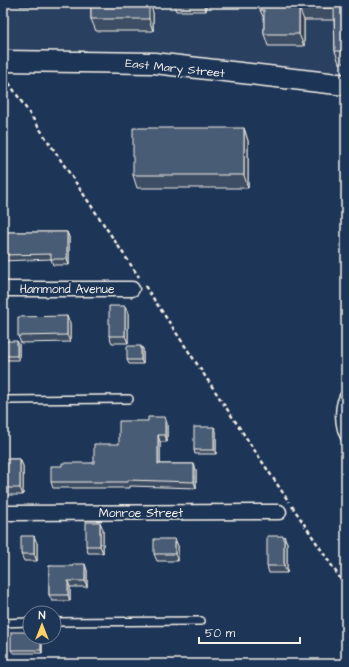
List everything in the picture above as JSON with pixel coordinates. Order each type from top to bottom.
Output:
[{"type":"main road","name":"East Mary Street","points":[[3,61],[154,64],[346,85]]},
{"type":"street","name":"Hammond Avenue","points":[[3,290],[139,285]]},
{"type":"street","name":"Monroe Street","points":[[3,513],[279,512]]},
{"type":"lane","points":[[346,392],[342,397],[339,412],[343,436],[346,440]]},
{"type":"lane","points":[[3,400],[129,399]]},
{"type":"lane","points":[[62,622],[201,621]]},
{"type":"lane","points":[[3,623],[22,622]]},
{"type":"path","points":[[3,71],[6,82],[139,285],[346,587]]},
{"type":"shaded area","points":[[3,3],[346,3],[346,85],[3,61]]},
{"type":"building","points":[[91,3],[149,3],[149,19],[91,19]]},
{"type":"building","points":[[260,3],[346,3],[346,51],[335,51],[334,8],[299,8],[299,34],[264,34],[264,10],[260,10]]},
{"type":"building","points":[[133,128],[244,128],[244,175],[133,175]]},
{"type":"building","points":[[3,232],[67,232],[67,259],[51,259],[51,254],[3,255]]},
{"type":"building","points":[[109,306],[125,306],[125,336],[109,336]]},
{"type":"building","points":[[67,316],[67,335],[18,336],[18,317]]},
{"type":"building","points":[[3,341],[17,341],[17,356],[3,356]]},
{"type":"building","points":[[127,346],[141,346],[141,360],[127,360]]},
{"type":"building","points":[[148,417],[165,417],[165,435],[158,435],[158,464],[194,464],[194,482],[128,480],[128,482],[51,482],[51,466],[62,466],[62,463],[94,463],[94,444],[119,444],[119,421],[148,421]]},
{"type":"building","points":[[194,427],[214,427],[214,450],[194,450]]},
{"type":"building","points":[[3,459],[20,459],[20,488],[3,488]]},
{"type":"building","points":[[86,522],[100,522],[100,546],[86,546]]},
{"type":"building","points":[[21,536],[34,536],[34,554],[21,554]]},
{"type":"building","points":[[267,536],[284,536],[284,566],[267,566]]},
{"type":"building","points":[[154,539],[175,539],[175,554],[154,554]]},
{"type":"building","points":[[73,564],[85,564],[85,581],[68,581],[68,595],[49,595],[49,566],[73,566]]},
{"type":"building","points":[[11,632],[22,632],[22,645],[41,645],[41,650],[11,650]]}]
